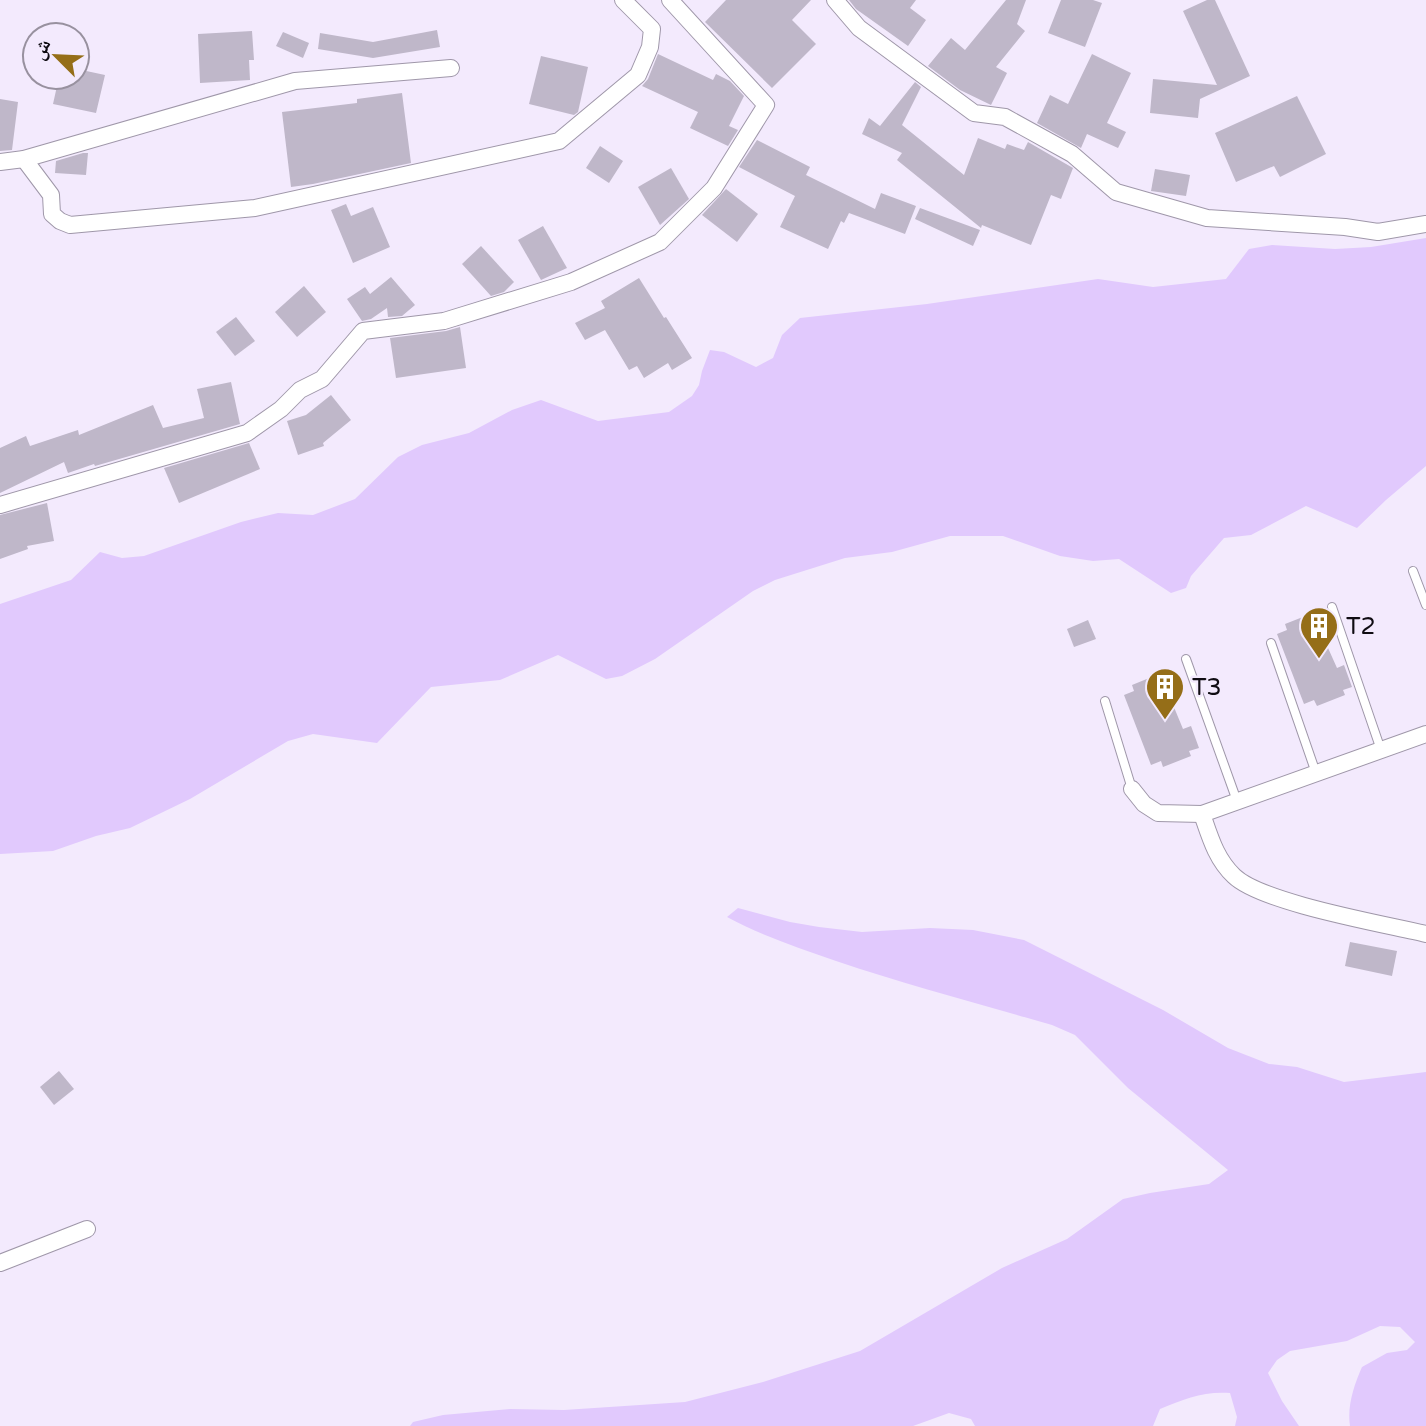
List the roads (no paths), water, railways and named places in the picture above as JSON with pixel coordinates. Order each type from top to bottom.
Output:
[{"type":"street","points":[[24,159],[51,195],[52,214],[70,225],[255,208],[559,141],[638,75],[650,47],[652,29],[622,0]]},
{"type":"street","points":[[0,505],[247,433],[281,409],[300,390],[322,379],[363,331],[444,321],[571,282],[660,242],[714,188],[766,105],[670,0]]},
{"type":"street","points":[[835,0],[859,28],[974,113],[1005,117],[1072,154],[1116,192],[1207,218],[1378,232],[1426,224]]},
{"type":"street","points":[[0,162],[24,159],[295,81],[451,68]]},
{"type":"street","points":[[1132,789],[1143,804],[1158,813],[1202,814],[1426,734]]},
{"type":"street","points":[[1202,814],[1218,858],[1236,878],[1255,889],[1293,902],[1426,934]]},
{"type":"street","points":[[0,1264],[87,1229]]},
{"type":"lane","points":[[1413,570],[1426,605]]},
{"type":"lane","points":[[1332,607],[1381,750]]},
{"type":"lane","points":[[1271,643],[1316,773]]},
{"type":"lane","points":[[1186,659],[1237,801]]},
{"type":"lane","points":[[1105,701],[1132,789]]},
{"type":"place","name":"T2","points":[[1319,660]]},
{"type":"place","name":"T3","points":[[1165,721]]}]
